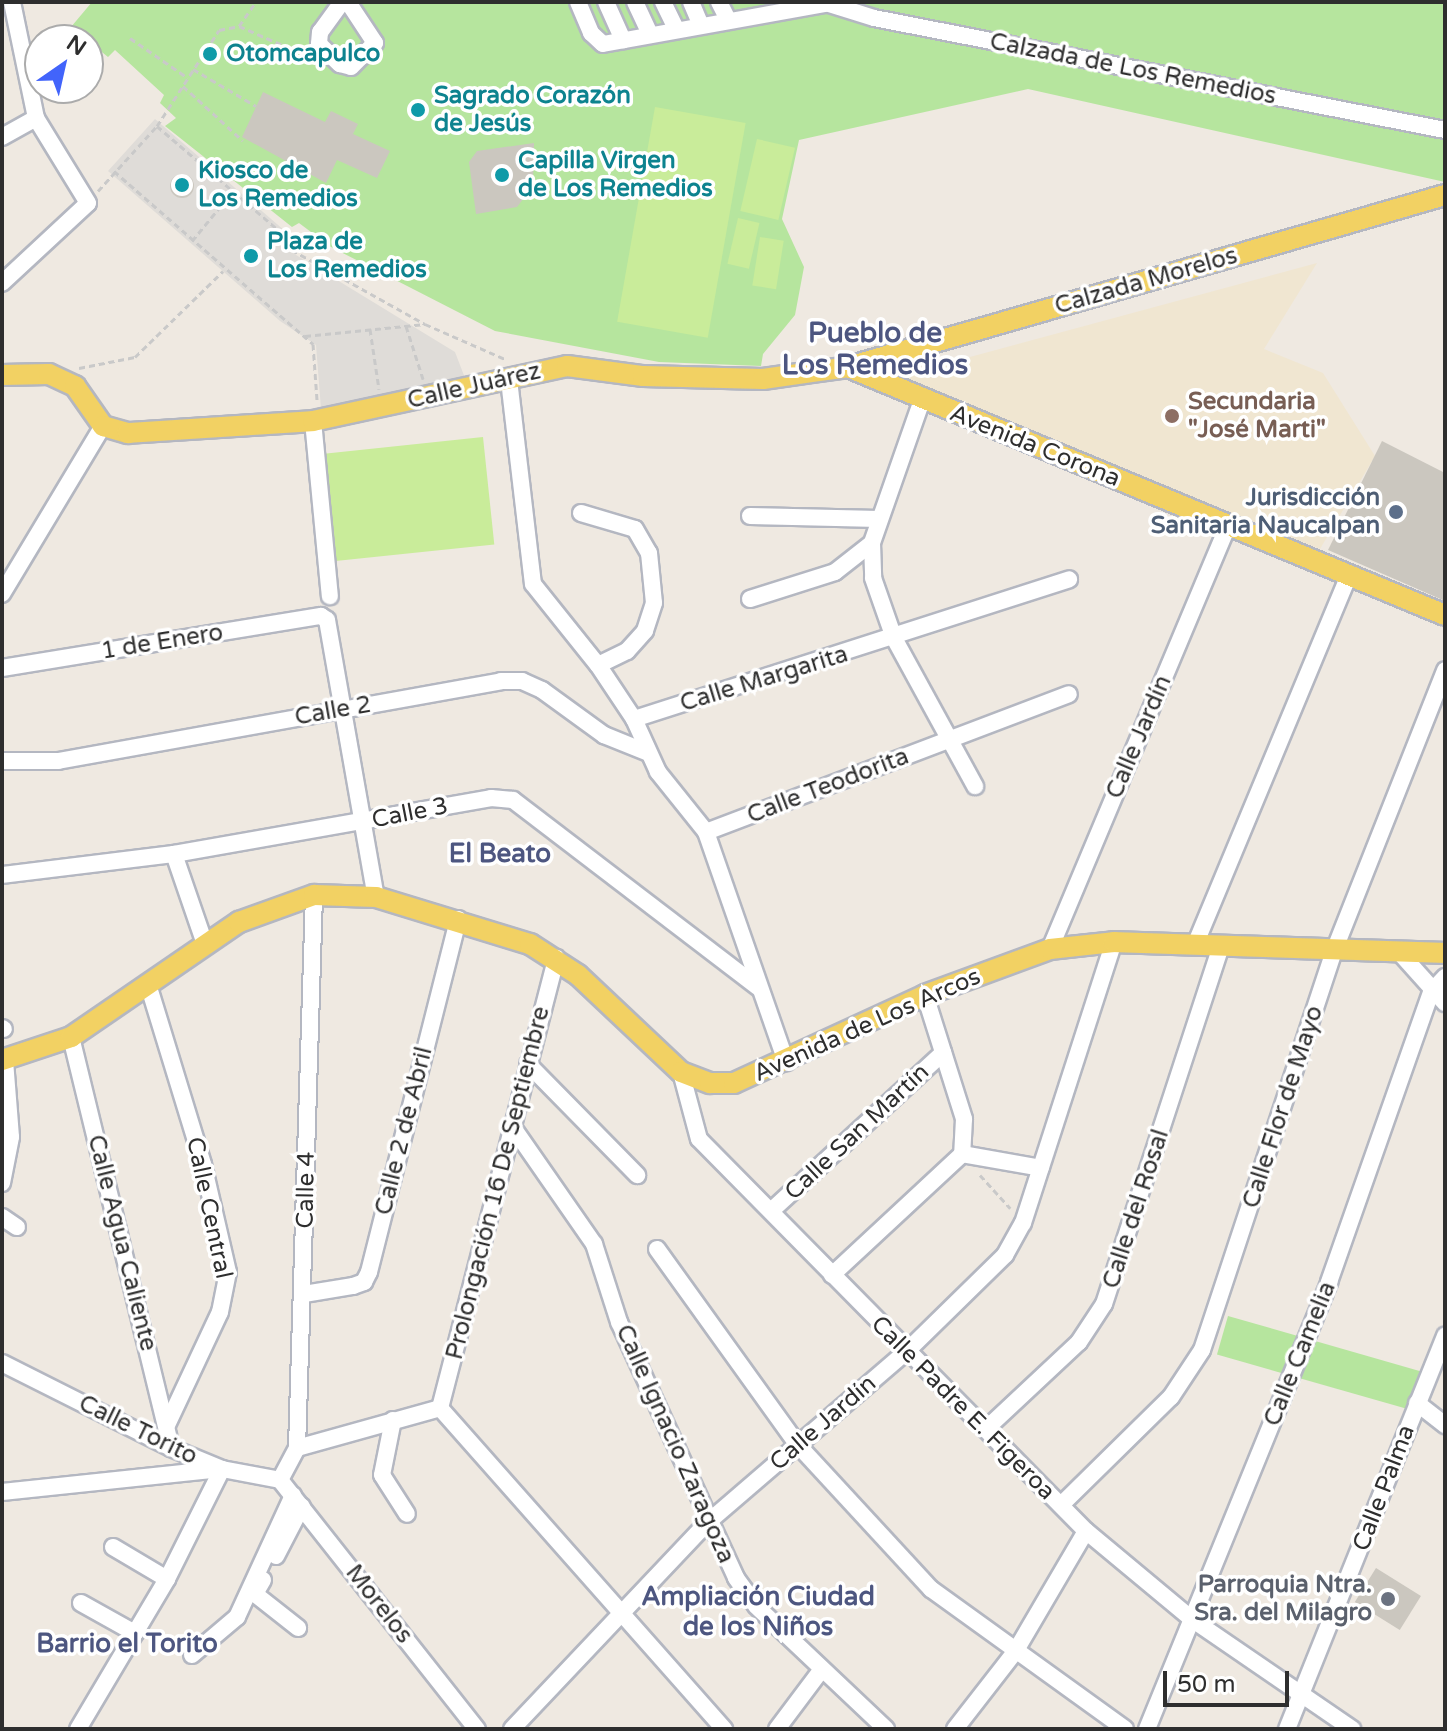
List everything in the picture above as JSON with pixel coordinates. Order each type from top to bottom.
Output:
[{"type":"main road","name":"Calzada Morelos","points":[[848,367],[1445,195]]},
{"type":"main road","name":"Calle Juárez","points":[[103,426],[128,433],[315,420],[429,397],[512,371],[567,366],[643,376],[736,379],[848,367]]},
{"type":"main road","name":"Avenida Corona","points":[[848,367],[1445,615]]},
{"type":"main road","points":[[2,375],[49,374],[75,386],[103,426]]},
{"type":"main road","name":"Avenida de Los Arcos","points":[[4,1060],[71,1037],[205,944],[274,905],[314,895],[376,897],[497,930],[556,958],[681,1072],[710,1083],[734,1083],[786,1062],[925,995],[1050,949],[1114,942],[1220,949],[1445,953]]},
{"type":"street","points":[[2,283],[88,203],[50,149],[36,118],[12,2]]},
{"type":"street","points":[[345,2],[375,43],[351,67],[340,64],[319,44],[320,32],[345,2]]},
{"type":"street","points":[[578,2],[595,41],[623,40],[727,18],[824,3]]},
{"type":"street","points":[[606,2],[623,40]]},
{"type":"street","points":[[635,2],[650,34]]},
{"type":"street","points":[[663,2],[676,29]]},
{"type":"street","points":[[691,2],[700,23]]},
{"type":"street","points":[[719,2],[727,18]]},
{"type":"street","name":"Calzada de Los Remedios","points":[[824,3],[874,18],[1445,130]]},
{"type":"street","points":[[2,137],[36,118]]},
{"type":"street","points":[[512,371],[533,584],[598,665],[634,719],[646,752],[706,832],[786,1062]]},
{"type":"street","points":[[922,400],[872,543],[873,578],[894,638],[975,786]]},
{"type":"street","points":[[315,420],[330,596]]},
{"type":"street","points":[[2,594],[103,426]]},
{"type":"street","points":[[581,513],[635,529],[649,553],[654,603],[645,631],[627,651],[598,665]]},
{"type":"street","points":[[750,516],[879,519]]},
{"type":"street","name":"Calle Jardín","points":[[1050,949],[1228,525]]},
{"type":"street","points":[[750,599],[835,572],[872,543]]},
{"type":"street","points":[[1195,945],[1349,575]]},
{"type":"street","name":"Calle Margarita","points":[[634,719],[894,638],[1069,579]]},
{"type":"street","name":"1 de Enero","points":[[2,668],[321,616],[331,627],[343,708]]},
{"type":"street","name":"Calle Flor de Mayo","points":[[1061,1505],[1171,1397],[1202,1350],[1334,951],[1445,670]]},
{"type":"street","name":"Calle 2","points":[[2,761],[58,761],[343,708],[522,681],[604,735],[646,752]]},
{"type":"street","name":"Calle Teodorita","points":[[706,832],[1069,694]]},
{"type":"street","points":[[343,708],[376,897]]},
{"type":"street","name":"Calle 3","points":[[2,875],[174,854],[491,798],[513,800],[758,987]]},
{"type":"street","points":[[174,854],[205,944]]},
{"type":"street","name":"Calle 4","points":[[280,1480],[297,1448],[314,895]]},
{"type":"street","name":"Calle 2 de Abril","points":[[304,1294],[353,1286],[364,1282],[369,1272],[458,919]]},
{"type":"street","name":"Calle Jardín","points":[[512,1729],[707,1523],[906,1352],[994,1269],[1023,1223],[1114,942]]},
{"type":"street","name":"Calle del Rosal","points":[[986,1429],[1079,1342],[1104,1304],[1220,949]]},
{"type":"street","points":[[1401,954],[1431,992],[1445,1003]]},
{"type":"street","name":"Prolongación 16 De Septiembre","points":[[440,1408],[556,958]]},
{"type":"street","name":"Calle Camelia","points":[[1147,1729],[1329,1282],[1431,992],[1445,977]]},
{"type":"street","name":"Calle Central","points":[[148,984],[203,1164],[228,1272],[220,1312],[167,1425]]},
{"type":"street","points":[[832,1275],[962,1154],[964,1119],[925,995]]},
{"type":"street","name":"Calle Agua Caliente","points":[[71,1037],[171,1448]]},
{"type":"street","name":"Calle San Martín","points":[[771,1211],[943,1053]]},
{"type":"street","points":[[2,1183],[11,1137],[4,1060]]},
{"type":"street","points":[[528,1064],[637,1175]]},
{"type":"street","name":"Calle Padre E. Figeroa","points":[[681,1072],[699,1139],[1086,1531],[1193,1620],[1352,1729]]},
{"type":"street","name":"Calle Ignacio Zaragoza","points":[[512,1126],[594,1244],[619,1322],[707,1523],[756,1606],[886,1729]]},
{"type":"street","points":[[962,1154],[1041,1168]]},
{"type":"street","points":[[2,1217],[17,1227]]},
{"type":"street","points":[[657,1249],[798,1445],[940,1597],[1125,1729]]},
{"type":"street","name":"Calle Palma","points":[[1287,1729],[1304,1694],[1445,1336]]},
{"type":"street","name":"Calle Torito","points":[[2,1363],[171,1448],[222,1469],[280,1480]]},
{"type":"street","points":[[1417,1403],[1445,1425]]},
{"type":"street","points":[[297,1448],[440,1408],[623,1611],[724,1729]]},
{"type":"street","points":[[393,1420],[382,1475],[407,1514]]},
{"type":"street","points":[[2,1492],[222,1469]]},
{"type":"street","points":[[78,1729],[167,1579],[222,1469]]},
{"type":"street","name":"Morelos","points":[[280,1480],[477,1729]]},
{"type":"street","points":[[297,1500],[255,1594],[298,1628]]},
{"type":"street","points":[[192,1655],[237,1617],[297,1500]]},
{"type":"street","points":[[955,1729],[1015,1652],[1086,1531]]},
{"type":"street","points":[[113,1547],[167,1579]]},
{"type":"street","points":[[81,1603],[135,1633]]},
{"type":"street","points":[[777,1729],[822,1669]]},
{"type":"path","points":[[239,26],[256,2]]},
{"type":"path","points":[[88,203],[157,126],[219,30],[239,26],[292,49],[319,44]]},
{"type":"path","points":[[130,38],[188,78]]},
{"type":"path","points":[[193,69],[256,106]]},
{"type":"path","points":[[183,86],[243,141]]},
{"type":"path","points":[[157,126],[282,233],[283,245],[512,371]]},
{"type":"path","points":[[114,171],[223,271],[305,336],[317,354],[315,420]]},
{"type":"path","points":[[192,241],[233,191]]},
{"type":"path","points":[[78,369],[135,357],[223,271]]},
{"type":"path","points":[[305,336],[425,324]]},
{"type":"path","points":[[406,326],[429,397]]},
{"type":"path","points":[[370,329],[381,406]]},
{"type":"path","points":[[962,1154],[1023,1223]]},
{"type":"shaded area","name":"Plaza de Los Remedios","points":[[155,119],[285,231],[283,247],[455,352],[465,378],[321,409],[316,345],[280,321],[108,171]]},
{"type":"shaded area","name":"Secundaria \"José Marti\"","points":[[1317,263],[1264,349],[1323,373],[1375,456],[1320,549],[896,377]]},
{"type":"green space","points":[[92,2],[1445,2],[1445,182],[1028,89],[799,140],[782,219],[804,267],[795,315],[763,354],[761,366],[659,362],[495,331],[331,247],[299,223],[292,227],[165,126],[176,118],[160,103],[164,95],[115,50],[108,57],[104,54],[104,24],[74,24]]},
{"type":"green space","points":[[655,107],[746,123],[708,338],[617,322]]},
{"type":"green space","points":[[757,139],[795,148],[778,220],[740,211]]},
{"type":"green space","points":[[738,218],[759,223],[749,269],[727,264]]},
{"type":"green space","points":[[760,237],[784,241],[776,289],[752,285]]},
{"type":"green space","points":[[483,437],[494,544],[333,561],[322,454]]},
{"type":"green space","points":[[1228,1316],[1421,1371],[1410,1410],[1217,1354]]},
{"type":"building","points":[[263,92],[325,122],[331,111],[358,124],[353,134],[390,151],[377,178],[337,160],[326,183],[242,137]]},
{"type":"building","name":"Capilla Virgen de Los Remedios","points":[[534,143],[533,186],[517,207],[476,214],[469,162],[477,151]]},
{"type":"building","name":"Kiosco de Los Remedios","points":[[182,174],[193,181],[194,186],[187,197],[182,198],[171,191],[170,186],[177,175]]},
{"type":"building","name":"Jurisdicción Sanitaria Naucalpan","points":[[1382,441],[1445,473],[1445,601],[1328,550]]},
{"type":"building","name":"Parroquia Ntra. Sra. del Milagro","points":[[1376,1568],[1421,1596],[1400,1630],[1355,1602]]},
{"type":"place","name":"Otomcapulco","points":[[210,54]]},
{"type":"place","name":"Sagrado Corazón de Jesús","points":[[418,110]]},
{"type":"place","name":"Capilla Virgen de Los Remedios","points":[[502,175]]},
{"type":"place","name":"Kiosco de Los Remedios","points":[[182,185]]},
{"type":"place","name":"Plaza de Los Remedios","points":[[251,256]]},
{"type":"place","name":"Secundaria \"José Marti\"","points":[[1172,416]]},
{"type":"place","name":"Jurisdicción Sanitaria Naucalpan","points":[[1396,512]]},
{"type":"place","name":"Parroquia Ntra. Sra. del Milagro","points":[[1388,1599]]},
{"type":"district","name":"Pueblo de Los Remedios","points":[[875,349]]},
{"type":"district","name":"El Beato","points":[[500,854]]},
{"type":"district","name":"Ampliación Ciudad de los Niños","points":[[758,1612]]},
{"type":"district","name":"Barrio el Torito","points":[[127,1644]]}]
